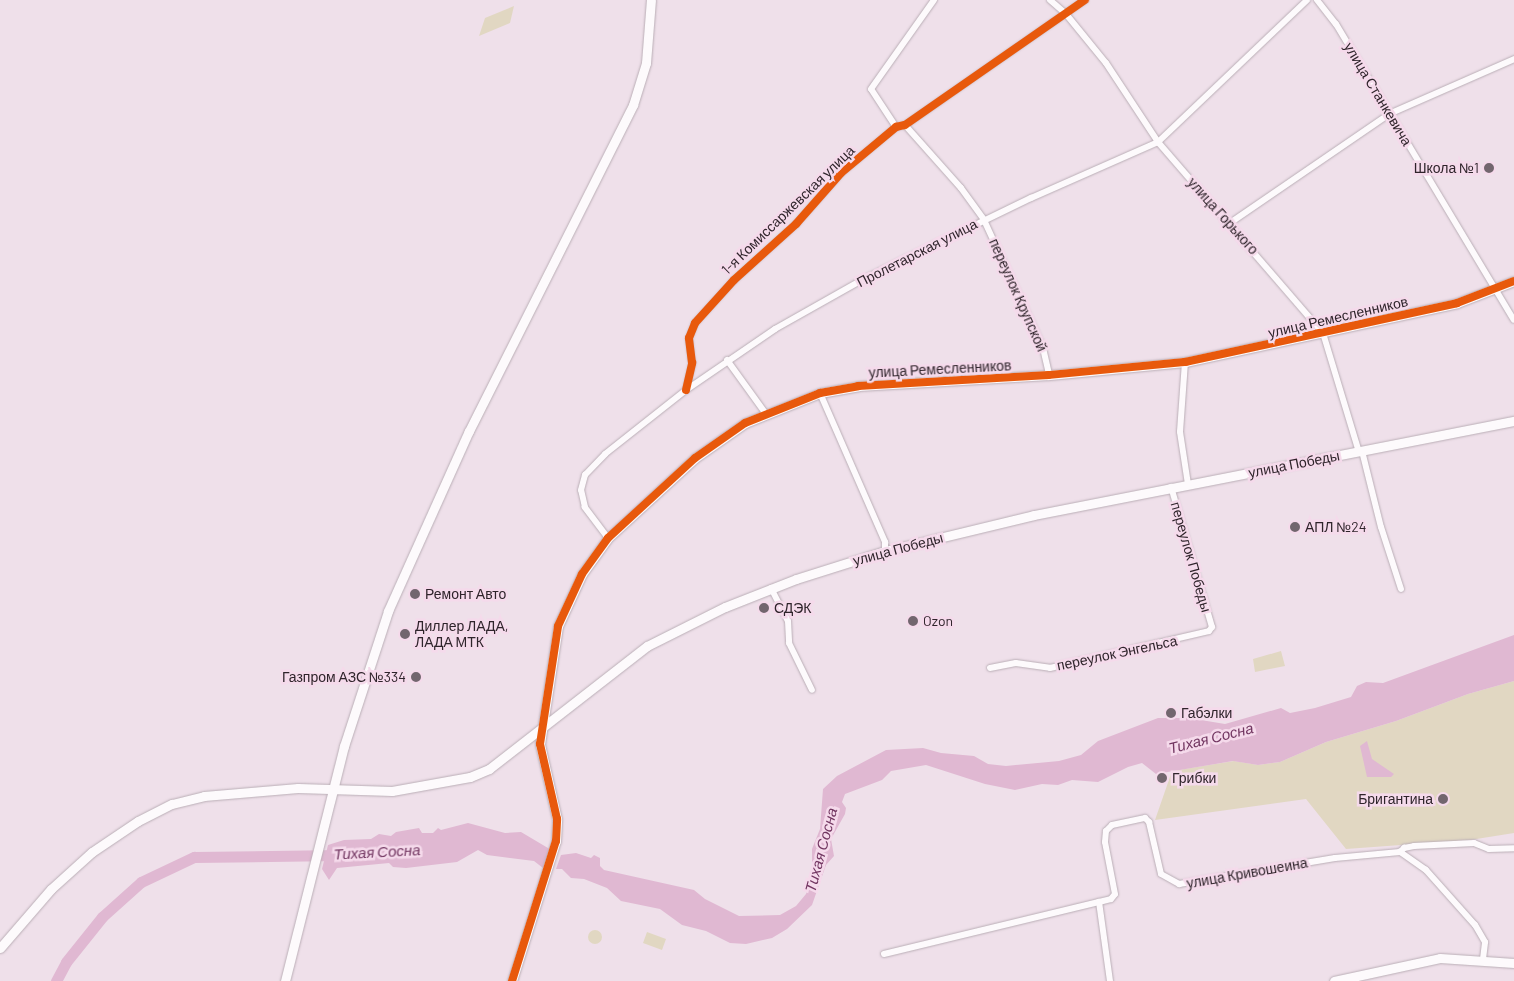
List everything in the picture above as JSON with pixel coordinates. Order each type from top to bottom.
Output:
[{"type":"main road","points":[[285,981],[333,788],[388,611],[417,542],[469,431],[633,105],[646,63],[651,0]]},
{"type":"main road","name":"улица Ремесленников","points":[[512,981],[556,841],[557,819],[540,744],[558,626],[582,574],[608,538],[695,458],[745,423],[820,393],[858,386],[1049,375],[1185,362],[1457,303],[1514,281]]},
{"type":"main road","name":"улица Победы","points":[[0,948],[51,889],[92,852],[138,821],[172,804],[204,796],[333,788],[392,791],[470,777],[489,769],[542,726],[648,646],[724,606],[771,588],[886,551],[1172,487],[1514,421]]},
{"type":"main road","points":[[1334,981],[1440,958],[1482,959],[1514,963]]},
{"type":"street","points":[[934,0],[871,89],[896,126],[905,125],[1085,0]]},
{"type":"street","name":"улица Горького","points":[[1050,0],[1066,14],[1106,63],[1158,142],[1324,333],[1401,589]]},
{"type":"street","name":"Пролетарская улица","points":[[608,538],[585,507],[581,490],[585,475],[605,454],[686,390],[727,360],[775,329],[862,280],[984,220],[1158,142],[1307,0]]},
{"type":"street","name":"улица Станкевича","points":[[1317,0],[1336,24],[1514,320]]},
{"type":"street","points":[[1230,223],[1389,114],[1514,59]]},
{"type":"street","name":"переулок Крупской","points":[[905,125],[960,188],[984,220],[1043,348],[1049,375]]},
{"type":"street","name":"1-я Комиссаржевская улица","points":[[686,390],[692,363],[689,338],[695,323],[734,280],[796,224],[841,173],[896,126]]},
{"type":"street","points":[[727,360],[766,414]]},
{"type":"street","points":[[1185,362],[1180,432],[1188,484]]},
{"type":"street","points":[[820,393],[885,542],[886,551]]},
{"type":"street","name":"переулок Победы","points":[[1172,487],[1212,627]]},
{"type":"street","points":[[771,588],[788,621],[789,642],[812,690]]},
{"type":"street","name":"переулок Энгельса","points":[[990,668],[1016,663],[1050,668],[1205,634],[1212,627]]},
{"type":"street","name":"улица Кривошеина","points":[[884,954],[1111,899],[1115,894],[1106,831],[1112,825],[1134,818],[1145,818],[1149,822],[1161,874],[1179,884],[1351,856],[1400,852]]},
{"type":"street","points":[[1482,959],[1485,942],[1475,925],[1426,870],[1400,852],[1404,848],[1414,846],[1474,843],[1489,849],[1514,848]]},
{"type":"street","points":[[1099,902],[1110,981]]},
{"type":"shaded area","points":[[514,6],[510,23],[479,36],[485,18]]},
{"type":"shaded area","points":[[1281,651],[1285,666],[1255,672],[1253,659]]},
{"type":"shaded area","points":[[1514,681],[1514,833],[1470,840],[1346,849],[1306,799],[1155,820],[1172,771],[1234,761],[1258,765],[1280,762],[1326,742],[1396,721],[1468,694]]},
{"type":"shaded area","points":[[595,930],[600,932],[602,937],[600,942],[595,944],[590,942],[588,937],[590,932]]},
{"type":"shaded area","points":[[647,932],[666,939],[662,950],[643,943]]},
{"type":"water","points":[[1514,635],[1514,681],[1468,694],[1396,721],[1326,742],[1280,762],[1258,765],[1233,761],[1156,774],[1142,763],[1128,767],[1098,782],[1072,780],[1058,785],[1042,784],[1015,790],[985,784],[926,765],[891,771],[882,780],[845,794],[842,802],[846,808],[845,814],[831,839],[834,856],[826,865],[812,905],[787,929],[772,938],[746,944],[730,943],[706,931],[682,925],[660,909],[621,901],[607,888],[584,879],[571,878],[562,869],[556,869],[561,855],[576,853],[591,858],[594,855],[600,858],[600,866],[604,870],[694,890],[705,899],[739,916],[780,915],[796,906],[806,894],[812,877],[812,849],[820,829],[823,789],[837,776],[886,750],[923,748],[941,753],[974,756],[988,764],[1006,766],[1059,761],[1081,755],[1098,741],[1158,718],[1189,718],[1225,724],[1281,708],[1290,713],[1315,708],[1351,697],[1357,686],[1366,682],[1383,683]]},
{"type":"water","points":[[1367,741],[1372,759],[1394,774],[1391,777],[1367,777],[1360,746]]},
{"type":"water","points":[[468,823],[505,833],[521,832],[553,851],[543,868],[534,861],[487,855],[478,850],[457,862],[406,868],[393,867],[389,863],[337,868],[329,880],[322,869],[328,845],[344,840],[371,839],[379,834],[391,836],[396,832],[419,828],[422,833],[433,833],[438,828],[441,830]]},
{"type":"waterway","name":"Тихая Сосна","points":[[56,981],[66,962],[102,917],[141,882],[194,857],[340,855]]},
{"type":"cycle path","points":[[686,390],[692,363],[689,338],[695,323],[734,280],[796,224],[841,173],[896,127],[905,125],[1085,0]]},
{"type":"cycle path","points":[[512,981],[556,841],[557,819],[540,744],[558,626],[582,574],[608,538],[695,458],[745,423],[820,393],[858,386],[1049,375],[1185,362],[1457,303],[1514,281]]},
{"type":"place","name":"Школа №1","points":[[1489,168]]},
{"type":"place","name":"АПЛ №24","points":[[1295,527]]},
{"type":"place","name":"Ремонт Авто","points":[[415,594]]},
{"type":"place","name":"СДЭК","points":[[764,608]]},
{"type":"place","name":"Ozon","points":[[913,621]]},
{"type":"place","name":"Диллер ЛАДА, ЛАДА МТК","points":[[405,634]]},
{"type":"place","name":"Газпром АЗС №334","points":[[416,677]]},
{"type":"place","name":"Габэлки","points":[[1171,713]]},
{"type":"place","name":"Грибки","points":[[1162,778]]},
{"type":"place","name":"Бригантина","points":[[1443,799]]}]
